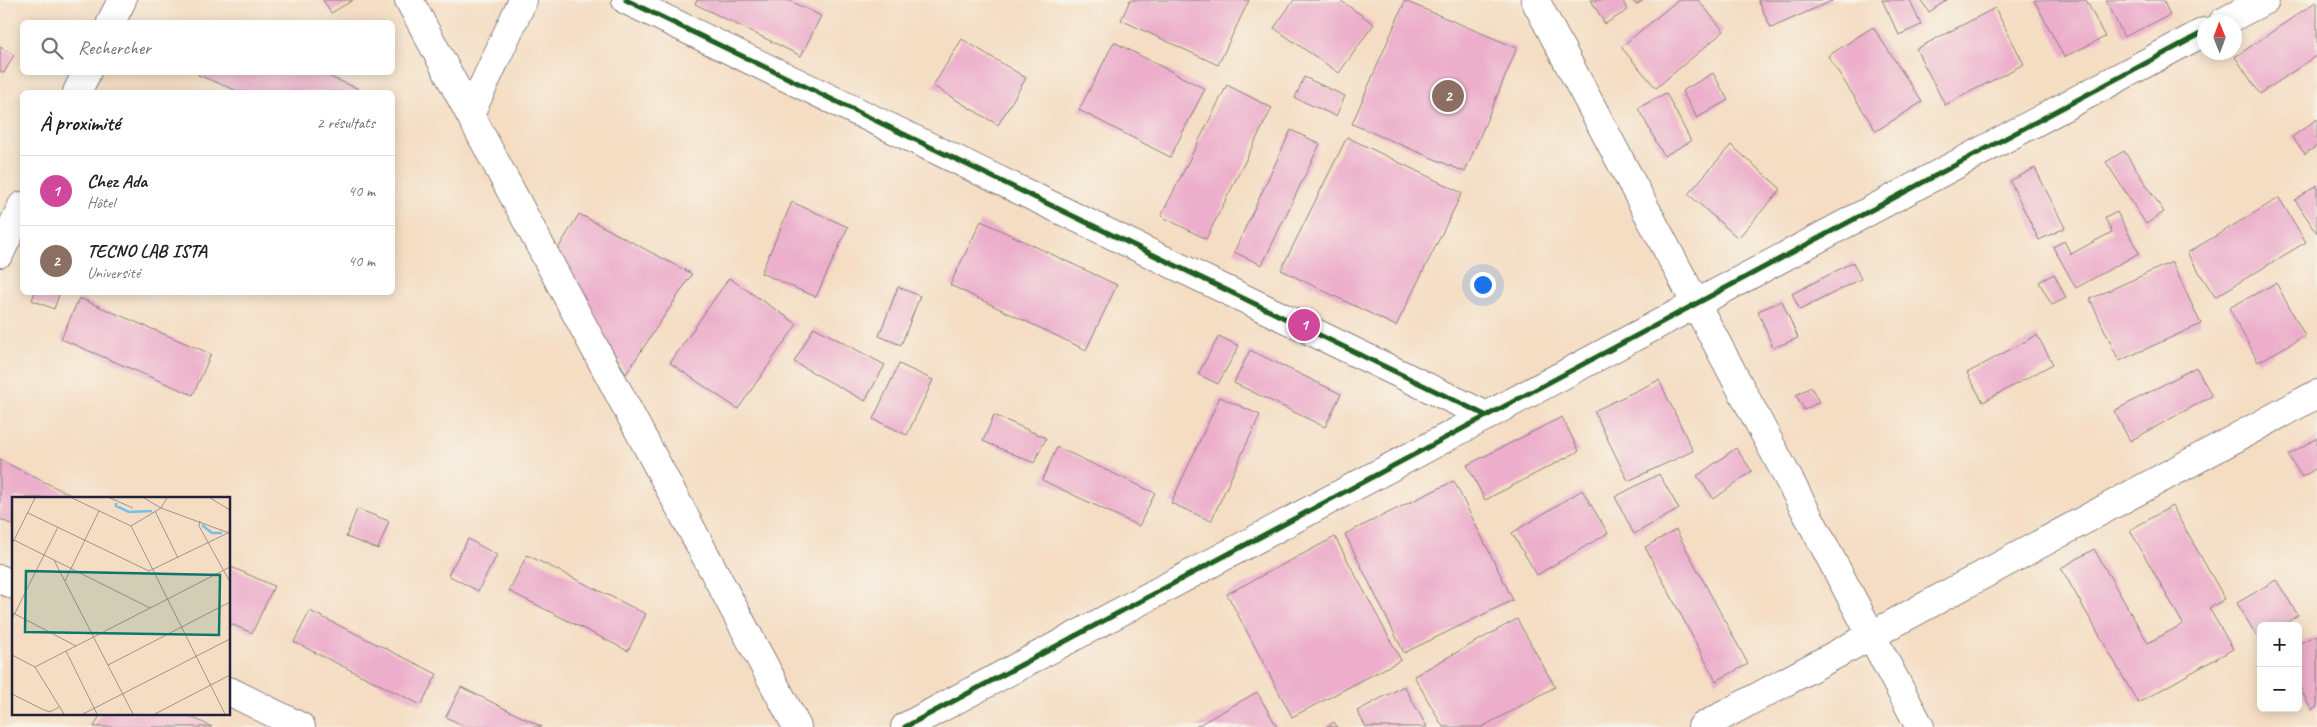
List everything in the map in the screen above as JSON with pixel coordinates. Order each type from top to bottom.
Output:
[{"type":"street","points":[[112,20],[122,0]]},
{"type":"street","points":[[409,0],[797,727]]},
{"type":"street","points":[[470,114],[523,0]]},
{"type":"street","points":[[626,0],[1487,416]]},
{"type":"street","points":[[1535,0],[1920,727]]},
{"type":"street","points":[[2236,15],[2265,0]]},
{"type":"street","points":[[905,727],[2197,36]]},
{"type":"street","points":[[78,90],[86,75]]},
{"type":"street","points":[[0,253],[20,210]]},
{"type":"street","points":[[1702,727],[2317,394]]},
{"type":"street","points":[[0,578],[12,584]]},
{"type":"street","points":[[230,691],[302,727]]},
{"type":"building","points":[[323,0],[353,0],[331,13]]},
{"type":"building","points":[[697,0],[788,0],[821,16],[801,56],[695,4]]},
{"type":"building","points":[[1130,0],[1249,0],[1218,65],[1121,20]]},
{"type":"building","points":[[1294,0],[1340,0],[1374,24],[1339,73],[1274,28]]},
{"type":"building","points":[[1591,0],[1622,0],[1628,10],[1605,24]]},
{"type":"building","points":[[1633,0],[1644,0],[1636,5]]},
{"type":"building","points":[[1678,0],[1698,0],[1724,31],[1656,88],[1621,47]]},
{"type":"building","points":[[1758,0],[1834,0],[1771,28]]},
{"type":"building","points":[[1882,0],[1910,0],[1921,25],[1899,35]]},
{"type":"building","points":[[1921,0],[1947,0],[1929,12]]},
{"type":"building","points":[[2034,0],[2086,0],[2105,37],[2064,57]]},
{"type":"building","points":[[2106,0],[2163,0],[2170,15],[2124,37]]},
{"type":"building","points":[[1405,1],[1517,48],[1465,172],[1352,124]]},
{"type":"building","points":[[2317,1],[2317,55],[2260,94],[2237,60],[2242,60],[2242,52]]},
{"type":"building","points":[[1995,8],[2024,64],[1945,105],[1916,49]]},
{"type":"building","points":[[1873,27],[1922,102],[1876,131],[1828,56]]},
{"type":"building","points":[[962,39],[1026,78],[998,125],[933,86]]},
{"type":"building","points":[[1114,42],[1205,89],[1170,157],[1079,110]]},
{"type":"building","points":[[0,47],[14,55],[4,73],[0,71]]},
{"type":"building","points":[[1713,73],[1728,100],[1697,118],[1682,91]]},
{"type":"building","points":[[198,75],[325,75],[359,89],[358,90],[235,90]]},
{"type":"building","points":[[1304,77],[1345,96],[1336,116],[1295,98]]},
{"type":"building","points":[[1227,85],[1272,108],[1206,239],[1161,216]]},
{"type":"building","points":[[1666,93],[1691,141],[1664,156],[1638,108]]},
{"type":"building","points":[[2317,119],[2317,146],[2305,154],[2292,137]]},
{"type":"building","points":[[1291,130],[1320,144],[1262,265],[1234,252]]},
{"type":"building","points":[[1347,137],[1462,193],[1396,326],[1281,270]]},
{"type":"building","points":[[1731,145],[1781,189],[1738,238],[1688,194]]},
{"type":"building","points":[[2124,151],[2164,212],[2146,224],[2106,162]]},
{"type":"building","points":[[2035,168],[2065,228],[2039,240],[2010,181]]},
{"type":"building","points":[[2317,185],[2317,233],[2295,200]]},
{"type":"building","points":[[2279,198],[2306,242],[2215,297],[2187,253]]},
{"type":"building","points":[[792,202],[848,227],[816,297],[761,273]]},
{"type":"building","points":[[2117,212],[2139,253],[2076,288],[2053,247],[2064,241],[2071,254],[2112,232],[2105,218]]},
{"type":"building","points":[[579,214],[692,274],[626,374],[556,252]]},
{"type":"building","points":[[981,221],[1117,285],[1086,350],[950,285]]},
{"type":"building","points":[[1853,262],[1861,279],[1800,310],[1792,294]]},
{"type":"building","points":[[2172,262],[2201,324],[2119,361],[2090,299]]},
{"type":"building","points":[[2054,274],[2066,298],[2052,305],[2039,282]]},
{"type":"building","points":[[729,278],[797,324],[738,409],[670,363]]},
{"type":"building","points":[[2276,283],[2305,336],[2258,362],[2229,308]]},
{"type":"building","points":[[898,287],[920,296],[901,345],[879,336]]},
{"type":"building","points":[[34,295],[59,295],[54,309],[32,300]]},
{"type":"building","points":[[79,298],[211,354],[193,395],[61,339]]},
{"type":"building","points":[[1782,301],[1798,338],[1773,348],[1758,311]]},
{"type":"building","points":[[814,327],[885,365],[865,401],[794,362]]},
{"type":"building","points":[[2037,335],[2053,364],[1983,402],[1967,373]]},
{"type":"building","points":[[1219,336],[1239,346],[1218,384],[1198,374]]},
{"type":"building","points":[[1250,350],[1341,394],[1325,427],[1234,383]]},
{"type":"building","points":[[899,364],[933,380],[907,435],[873,419]]},
{"type":"building","points":[[2196,367],[2212,396],[2130,441],[2114,411]]},
{"type":"building","points":[[1659,380],[1693,451],[1628,481],[1594,411]]},
{"type":"building","points":[[1811,387],[1819,402],[1804,410],[1796,395]]},
{"type":"building","points":[[1220,397],[1260,415],[1211,521],[1171,503]]},
{"type":"building","points":[[994,415],[1046,438],[1034,463],[983,441]]},
{"type":"building","points":[[1562,417],[1579,451],[1485,500],[1467,465]]},
{"type":"building","points":[[2317,438],[2317,468],[2302,477],[2288,455]]},
{"type":"building","points":[[1057,447],[1155,493],[1139,526],[1042,480]]},
{"type":"building","points":[[1736,448],[1752,471],[1714,499],[1697,476]]},
{"type":"building","points":[[0,460],[75,497],[12,497],[12,525],[0,519]]},
{"type":"building","points":[[1659,474],[1679,509],[1634,534],[1615,497]]},
{"type":"building","points":[[1454,481],[1513,600],[1404,653],[1345,534]]},
{"type":"building","points":[[1582,490],[1608,533],[1537,575],[1512,533]]},
{"type":"building","points":[[2172,506],[2225,599],[2209,608],[2233,649],[2138,703],[2061,568],[2094,549],[2148,643],[2183,624],[2130,530]]},
{"type":"building","points":[[357,509],[389,521],[378,549],[346,537]]},
{"type":"building","points":[[1676,530],[1748,664],[1716,681],[1645,547]]},
{"type":"building","points":[[1335,537],[1401,660],[1292,717],[1227,594]]},
{"type":"building","points":[[468,539],[497,555],[478,591],[448,575]]},
{"type":"building","points":[[527,555],[646,614],[628,651],[509,591]]},
{"type":"building","points":[[230,566],[274,586],[252,633],[230,623]]},
{"type":"building","points":[[2276,580],[2298,615],[2288,622],[2257,622],[2257,637],[2237,603]]},
{"type":"building","points":[[310,611],[437,674],[421,705],[294,642]]},
{"type":"building","points":[[1517,619],[1555,687],[1482,727],[1443,727],[1414,676]]},
{"type":"building","points":[[2317,635],[2317,707],[2311,710],[2302,691],[2302,642]]},
{"type":"building","points":[[1404,686],[1427,727],[1366,727],[1357,711]]},
{"type":"building","points":[[461,687],[542,727],[466,727],[446,717]]},
{"type":"building","points":[[1257,692],[1277,727],[1195,727]]},
{"type":"building","points":[[100,714],[185,714],[212,727],[94,727]]},
{"type":"building","points":[[1334,722],[1337,727],[1326,727]]},
{"type":"cycle path","points":[[626,0],[1487,416]]},
{"type":"cycle path","points":[[905,727],[2197,36]]},
{"type":"place","name":"TECNO LAB ISTA","points":[[1448,96]]},
{"type":"place","name":"Chez Ada","points":[[1304,325]]}]
